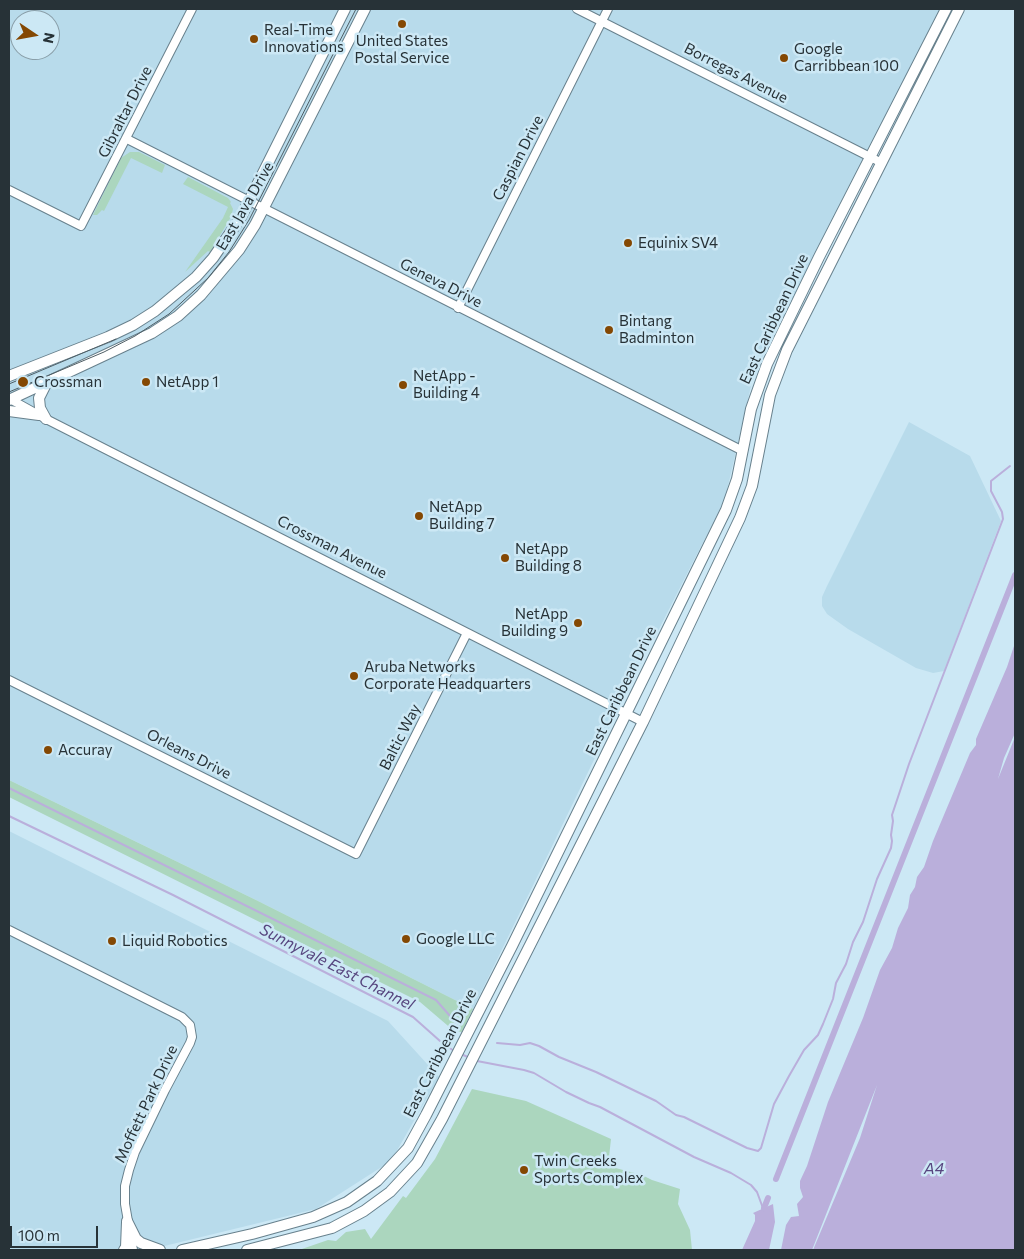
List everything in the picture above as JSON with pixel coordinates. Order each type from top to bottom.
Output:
[{"type":"main road","name":"East Java Drive","points":[[9,376],[108,337],[132,325],[155,311],[188,284],[213,258],[241,217],[345,9]]},
{"type":"main road","name":"East Java Drive","points":[[9,399],[152,333],[178,316],[202,295],[239,250],[263,208],[365,9]]},
{"type":"main road","name":"East Caribbean Drive","points":[[182,1250],[252,1234],[313,1217],[347,1202],[377,1182],[408,1148],[726,510],[737,479],[751,410],[767,364],[819,257],[946,9]]},
{"type":"main road","name":"East Caribbean Drive","points":[[247,1250],[332,1228],[364,1211],[390,1192],[417,1163],[442,1120],[643,722],[740,518],[752,486],[768,402],[777,373],[959,9]]},
{"type":"main road","points":[[9,411],[43,417],[38,398],[47,382]]},
{"type":"main road","points":[[124,1250],[126,1247],[127,1221]]},
{"type":"main road","points":[[127,1221],[136,1239],[141,1243],[160,1250]]},
{"type":"street","name":"Gibraltar Drive","points":[[9,190],[81,226],[192,9]]},
{"type":"street","name":"Borregas Avenue","points":[[577,9],[882,162]]},
{"type":"street","name":"Caspian Drive","points":[[458,308],[608,9]]},
{"type":"street","name":"Geneva Drive","points":[[127,139],[743,452]]},
{"type":"street","name":"Crossman Avenue","points":[[9,399],[643,722]]},
{"type":"street","name":"Baltic Way","points":[[356,854],[467,633]]},
{"type":"street","name":"Orleans Drive","points":[[9,680],[356,854]]},
{"type":"street","name":"Moffett Park Drive","points":[[9,930],[182,1017],[190,1025],[192,1037],[190,1043],[135,1152],[129,1170],[124,1193],[127,1221],[134,1250]]},
{"type":"shaded area","points":[[9,9],[942,9],[754,373],[725,499],[625,696],[473,1009],[256,900],[9,780]]},
{"type":"shaded area","points":[[909,422],[970,456],[1001,521],[944,671],[933,673],[916,668],[848,629],[827,614],[822,606],[822,597],[827,586]]},
{"type":"shaded area","points":[[9,831],[388,1021],[439,1077],[391,1161],[316,1209],[148,1250],[9,1250]]},
{"type":"green space","points":[[130,152],[139,152],[165,165],[162,173],[131,158],[104,211],[102,210],[97,215],[93,215],[121,158]]},
{"type":"green space","points":[[188,177],[228,198],[233,209],[231,217],[210,252],[208,251],[185,272],[223,218],[228,207],[183,184]]},
{"type":"green space","points":[[9,780],[256,900],[473,1009],[462,1032],[454,1031],[420,1002],[9,797]]},
{"type":"green space","name":"Twin Creeks Sports Complex","points":[[472,1089],[526,1101],[611,1139],[608,1166],[642,1175],[680,1189],[678,1204],[690,1230],[692,1250],[299,1250],[328,1240],[336,1241],[346,1232],[365,1229],[371,1239],[403,1196],[406,1198],[435,1159]]},
{"type":"water","name":"A4","points":[[1015,643],[1015,733],[1004,758],[998,779],[1015,737],[1015,1250],[813,1250],[860,1138],[877,1085],[812,1250],[781,1250],[786,1225],[791,1217],[799,1216],[797,1204],[803,1197],[800,1181],[807,1166],[828,1102],[863,1018],[880,970],[892,948],[898,928],[908,908],[910,895],[915,887],[917,877],[924,867],[970,753],[976,745],[976,739],[1007,667]]},
{"type":"water","points":[[773,1204],[775,1222],[769,1250],[742,1250],[755,1221],[753,1213]]},
{"type":"waterway","points":[[497,1043],[520,1045],[530,1043],[539,1046],[656,1101],[676,1115],[684,1117],[747,1148],[758,1151],[761,1148],[774,1104],[804,1050],[818,1035],[823,1024],[833,999],[836,983],[846,964],[853,942],[863,922],[877,879],[891,848],[892,815],[909,764],[1003,519],[1002,512],[991,491],[991,481],[1010,466]]},
{"type":"waterway","points":[[776,1179],[1015,575]]},
{"type":"waterway","points":[[9,788],[436,1000],[457,1024]]},
{"type":"waterway","name":"Sunnyvale East Channel","points":[[9,816],[173,895],[413,1017],[454,1051]]},
{"type":"waterway","name":"Sunnyvale East Channel","points":[[461,1054],[470,1058]]},
{"type":"waterway","name":"Sunnyvale East Channel","points":[[477,1061],[534,1073],[566,1092],[600,1107],[694,1157],[731,1173],[751,1185],[757,1192],[764,1211]]},
{"type":"waterway","name":"Sunnyvale East Channel","points":[[764,1208],[768,1198]]},
{"type":"tram line","points":[[9,392],[104,352],[135,336],[169,314],[208,278],[229,252],[249,220],[356,9]]},
{"type":"tram line","points":[[9,384],[116,339]]},
{"type":"place","name":"United States Postal Service","points":[[402,24]]},
{"type":"place","name":"Real-Time Innovations","points":[[254,39]]},
{"type":"place","name":"Google Carribbean 100","points":[[784,58]]},
{"type":"place","name":"Equinix SV4","points":[[628,243]]},
{"type":"place","name":"Bintang Badminton","points":[[609,330]]},
{"type":"place","name":"Crossman","points":[[23,382]]},
{"type":"place","name":"NetApp 1","points":[[146,382]]},
{"type":"place","name":"NetApp - Building 4","points":[[403,385]]},
{"type":"place","name":"NetApp Building 7","points":[[419,516]]},
{"type":"place","name":"NetApp Building 8","points":[[505,558]]},
{"type":"place","name":"NetApp Building 9","points":[[578,623]]},
{"type":"place","name":"Aruba Networks Corporate Headquarters","points":[[354,676]]},
{"type":"place","name":"Accuray","points":[[48,750]]},
{"type":"place","name":"Google LLC","points":[[406,939]]},
{"type":"place","name":"Liquid Robotics","points":[[112,941]]},
{"type":"place","name":"Twin Creeks Sports Complex","points":[[524,1170]]}]
